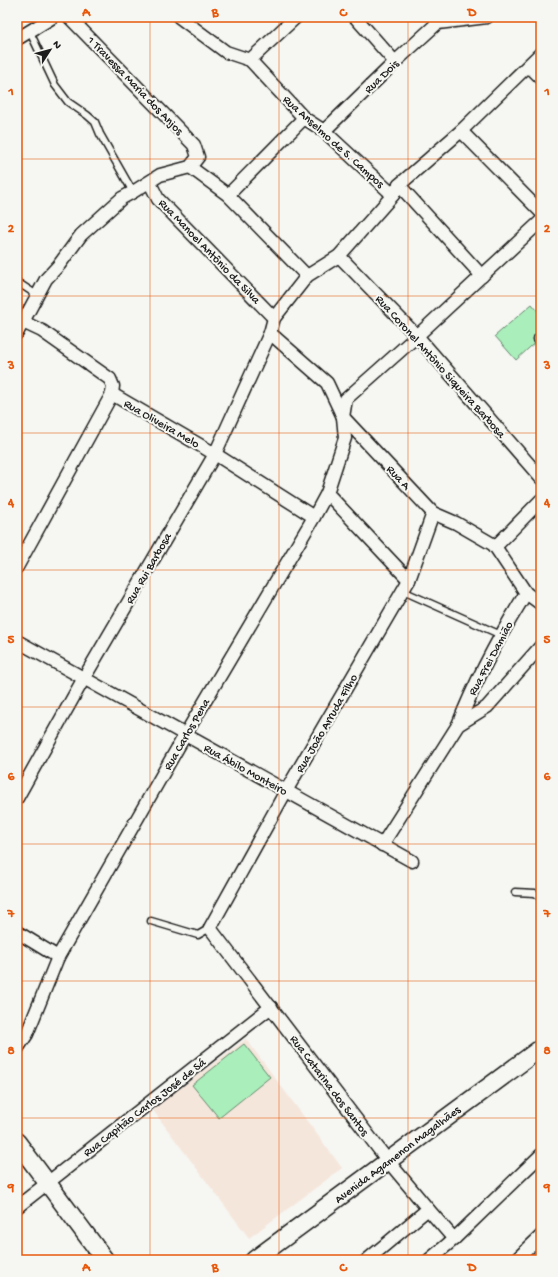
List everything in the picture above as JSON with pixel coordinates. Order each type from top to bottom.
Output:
[{"type":"main road","name":"Avenida Agamenon Magalhães","points":[[254,1260],[541,1048]]},
{"type":"main road","points":[[17,1142],[105,1260]]},
{"type":"street","points":[[17,39],[53,17]]},
{"type":"street","name":"1 Travessa Maria dos Anjos","points":[[69,17],[194,145],[198,157],[190,167]]},
{"type":"street","name":"Rua Anselmo de S. Campos","points":[[179,17],[226,52],[250,60],[304,118],[324,131],[396,190],[482,276]]},
{"type":"street","points":[[250,60],[296,17]]},
{"type":"street","points":[[355,17],[395,62]]},
{"type":"street","name":"Rua Dois","points":[[324,131],[441,20],[487,17]]},
{"type":"street","points":[[274,318],[307,276],[339,256],[396,190],[461,131],[541,53]]},
{"type":"street","points":[[529,66],[541,78]]},
{"type":"street","points":[[228,195],[304,118]]},
{"type":"street","points":[[461,131],[541,212]]},
{"type":"street","points":[[17,333],[46,279],[59,265],[81,235],[122,198],[150,183],[160,175],[190,167],[228,195],[307,276]]},
{"type":"street","name":"Rua Manoel Antônio da Silva","points":[[150,183],[158,199],[274,318]]},
{"type":"street","points":[[343,417],[346,399],[417,336],[541,221]]},
{"type":"street","name":"Rua Coronel Antônio Siqueira Barbosa","points":[[339,256],[417,336],[541,478]]},
{"type":"street","name":"Rua Rui Barbosa","points":[[17,798],[84,678],[215,454],[270,333],[274,318]]},
{"type":"street","name":"Rua Oliveira Melo","points":[[23,322],[42,331],[110,379],[113,386],[112,394],[215,454],[314,517]]},
{"type":"street","name":"Rua A","points":[[270,333],[326,383],[343,417],[433,513],[456,523],[495,547],[526,593],[541,604]]},
{"type":"street","points":[[18,561],[112,394]]},
{"type":"street","name":"Rua Carlos Pena","points":[[17,1049],[27,1034],[58,957],[185,735],[327,493],[345,438],[343,417]]},
{"type":"street","points":[[327,493],[409,580]]},
{"type":"street","points":[[495,547],[541,500]]},
{"type":"street","name":"Rua João Arruda Filho","points":[[210,928],[286,791],[409,580],[433,513]]},
{"type":"street","name":"Rua Frei Damião","points":[[382,845],[458,725],[469,697],[501,635],[526,593]]},
{"type":"street","name":"Rua Ábilo Monteiro","points":[[17,641],[412,861]]},
{"type":"street","name":"Rua Frei Damião","points":[[458,725],[487,707],[541,646]]},
{"type":"street","name":"Rua Catarina dos Santos","points":[[210,928],[388,1161],[454,1239]]},
{"type":"street","points":[[17,932],[58,957]]},
{"type":"street","name":"Rua Capitão Carlos José de Sá","points":[[17,1207],[271,1007]]},
{"type":"street","points":[[430,1260],[454,1239],[541,1155]]},
{"type":"street","points":[[367,1260],[428,1209]]},
{"type":"street","points":[[516,1260],[541,1236]]},
{"type":"lane","points":[[30,32],[55,85],[68,102],[95,122],[100,134],[134,192]]},
{"type":"lane","points":[[17,282],[37,295]]},
{"type":"lane","points":[[403,591],[501,635]]},
{"type":"lane","points":[[515,892],[535,893],[541,897]]},
{"type":"lane","points":[[151,921],[198,935],[210,928]]},
{"type":"shaded area","points":[[246,1039],[342,1168],[249,1238],[152,1109]]},
{"type":"green space","points":[[532,304],[541,315],[541,337],[516,360],[495,336]]},
{"type":"green space","points":[[244,1044],[270,1077],[219,1118],[192,1085]]}]
